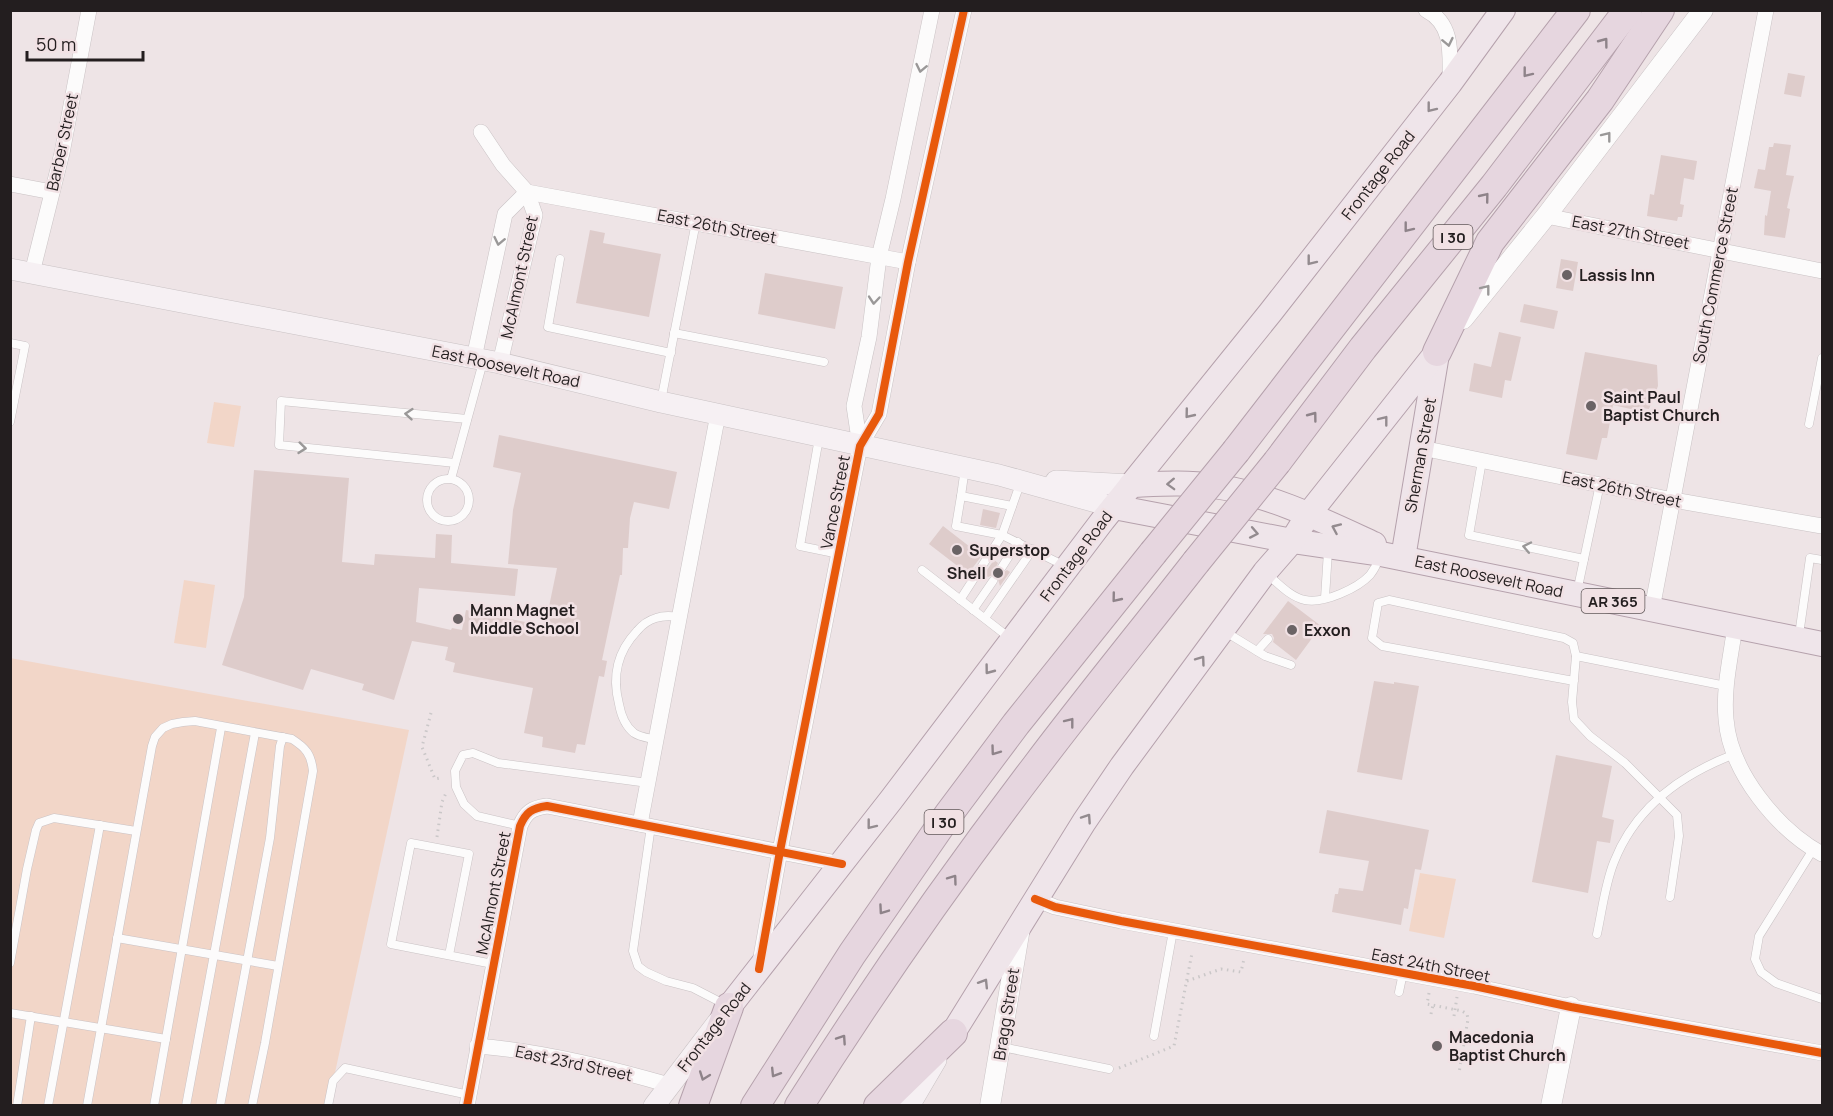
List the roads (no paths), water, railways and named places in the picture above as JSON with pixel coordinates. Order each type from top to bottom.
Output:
[{"type":"highway","name":"I 30","points":[[755,1106],[852,954],[948,815],[1016,724],[1236,451],[1576,10]]},
{"type":"highway","name":"I 30","points":[[799,1106],[872,994],[1043,756],[1277,462],[1363,348],[1494,186],[1628,10]]},
{"type":"highway","points":[[1437,352],[1490,242],[1600,100],[1660,10]]},
{"type":"highway","points":[[693,1106],[729,1007]]},
{"type":"highway","points":[[878,1106],[952,1033]]},
{"type":"main road","name":"Frontage Road","points":[[654,1106],[842,864],[1067,567],[1270,314],[1450,83],[1503,10]]},
{"type":"main road","name":"East Roosevelt Road","points":[[10,269],[486,360],[661,402],[965,467],[1114,507],[1292,541],[1389,554],[1822,645]]},
{"type":"main road","name":"Sherman Street","points":[[1389,554],[1422,448],[1437,352]]},
{"type":"main road","points":[[909,1106],[1035,899],[1122,766],[1265,572],[1292,541],[1308,515],[1437,352]]},
{"type":"main road","name":"East Roosevelt Road","points":[[999,475],[1091,484],[1216,486],[1262,497],[1308,515],[1389,554]]},
{"type":"street","name":"Barber Street","points":[[33,273],[62,153],[89,10]]},
{"type":"street","name":"Vance Street","points":[[759,969],[860,446],[854,406],[869,337],[879,257],[932,10]]},
{"type":"street","name":"Vance Street","points":[[860,446],[879,414],[908,262],[964,10]]},
{"type":"street","points":[[1426,10],[1440,21],[1449,39],[1450,83]]},
{"type":"street","points":[[1437,352],[1546,216],[1703,10]]},
{"type":"street","name":"South Commerce Street","points":[[1652,609],[1766,10]]},
{"type":"street","name":"McAlmont Street","points":[[481,132],[503,165],[527,192],[535,215],[486,360]]},
{"type":"street","points":[[10,183],[52,192]]},
{"type":"street","name":"East 26th Street","points":[[527,192],[908,262]]},
{"type":"street","name":"McAlmont Street","points":[[486,360],[505,214],[527,192]]},
{"type":"street","name":"East 27th Street","points":[[1546,216],[1822,271]]},
{"type":"street","points":[[718,414],[648,783],[646,825],[842,864]]},
{"type":"street","name":"East 26th Street","points":[[1422,448],[1673,500],[1822,526]]},
{"type":"street","points":[[1735,626],[1726,686],[1725,720],[1735,754],[1745,777],[1761,800],[1780,822],[1818,851]]},
{"type":"street","name":"McAlmont Street","points":[[468,1100],[520,826],[524,818],[530,810],[547,806],[646,825]]},
{"type":"street","name":"East 24th Street","points":[[1035,899],[1055,907],[1173,931],[1822,1053]]},
{"type":"street","name":"Bragg Street","points":[[990,1106],[1021,922]]},
{"type":"street","points":[[1551,1106],[1571,1007]]},
{"type":"street","name":"East 23rd Street","points":[[477,1046],[498,1047],[610,1068],[669,1085]]},
{"type":"lane","points":[[661,402],[696,222]]},
{"type":"lane","points":[[560,259],[548,327],[671,353]]},
{"type":"lane","points":[[674,333],[824,362]]},
{"type":"lane","points":[[10,343],[25,346],[10,422]]},
{"type":"lane","points":[[1809,424],[1822,358]]},
{"type":"lane","points":[[452,479],[467,419],[486,360]]},
{"type":"lane","points":[[455,463],[279,445],[281,401],[467,419]]},
{"type":"lane","points":[[819,436],[800,546],[839,554]]},
{"type":"lane","points":[[1482,460],[1469,535],[1584,559]]},
{"type":"lane","points":[[965,467],[956,526],[1002,535],[1067,567]]},
{"type":"lane","points":[[444,479],[452,479],[463,485],[469,497],[469,504],[467,510],[457,519],[444,521],[432,513],[427,500],[432,486],[444,479]]},
{"type":"lane","points":[[960,600],[1002,535],[1021,481]]},
{"type":"lane","points":[[1577,594],[1600,484]]},
{"type":"lane","points":[[961,496],[1012,506]]},
{"type":"lane","points":[[1002,567],[1018,542]]},
{"type":"lane","points":[[1325,598],[1328,546]]},
{"type":"lane","points":[[985,618],[1033,549]]},
{"type":"lane","points":[[1265,572],[1293,600],[1325,598],[1355,587],[1389,554]]},
{"type":"lane","points":[[1799,640],[1810,558],[1822,560]]},
{"type":"lane","points":[[922,570],[1012,640]]},
{"type":"lane","points":[[973,610],[993,581]]},
{"type":"lane","points":[[1574,681],[1382,645],[1372,638],[1378,603],[1389,600],[1564,638],[1573,643],[1576,656],[1574,681],[1572,702],[1574,719],[1590,736],[1625,763],[1660,796],[1677,816],[1680,836],[1670,897]]},
{"type":"lane","points":[[656,740],[637,735],[626,723],[615,690],[615,676],[621,652],[642,626],[653,619],[664,616],[680,617]]},
{"type":"lane","points":[[1222,630],[1257,651],[1291,665]]},
{"type":"lane","points":[[1257,651],[1268,639]]},
{"type":"lane","points":[[1576,656],[1726,686]]},
{"type":"lane","points":[[87,1106],[152,746],[155,737],[163,728],[172,724],[195,721],[221,728],[292,739],[304,747],[312,759],[313,771],[252,1106]]},
{"type":"lane","points":[[154,1106],[221,728]]},
{"type":"lane","points":[[186,1106],[255,733]]},
{"type":"lane","points":[[220,1106],[270,838],[280,746],[283,737]]},
{"type":"lane","points":[[520,826],[477,816],[464,804],[456,787],[455,771],[463,755],[473,753],[498,763],[648,783]]},
{"type":"lane","points":[[1597,934],[1613,864],[1636,821],[1660,796],[1688,776],[1735,754]]},
{"type":"lane","points":[[10,963],[27,869],[39,823],[54,818],[136,831]]},
{"type":"lane","points":[[48,1106],[100,825]]},
{"type":"lane","points":[[646,825],[633,951],[638,966],[666,981],[693,988],[729,1007]]},
{"type":"lane","points":[[449,955],[469,854],[411,843],[392,944],[493,964]]},
{"type":"lane","points":[[1818,851],[1759,936],[1755,959],[1761,972],[1776,984],[1822,999]]},
{"type":"lane","points":[[1154,1036],[1173,931]]},
{"type":"lane","points":[[117,938],[278,966]]},
{"type":"lane","points":[[1399,992],[1403,973]]},
{"type":"lane","points":[[10,1013],[166,1039]]},
{"type":"lane","points":[[16,1106],[31,1016]]},
{"type":"lane","points":[[1001,1047],[1109,1069]]},
{"type":"lane","points":[[328,1106],[333,1081],[345,1068],[468,1100]]},
{"type":"place","name":"Lassis Inn","points":[[1567,275]]},
{"type":"place","name":"Saint Paul Baptist Church","points":[[1591,406]]},
{"type":"place","name":"Superstop","points":[[957,550]]},
{"type":"place","name":"Shell","points":[[998,573]]},
{"type":"place","name":"Mann Magnet Middle School","points":[[458,619]]},
{"type":"place","name":"Exxon","points":[[1292,630]]},
{"type":"place","name":"Macedonia Baptist Church","points":[[1437,1046]]}]
